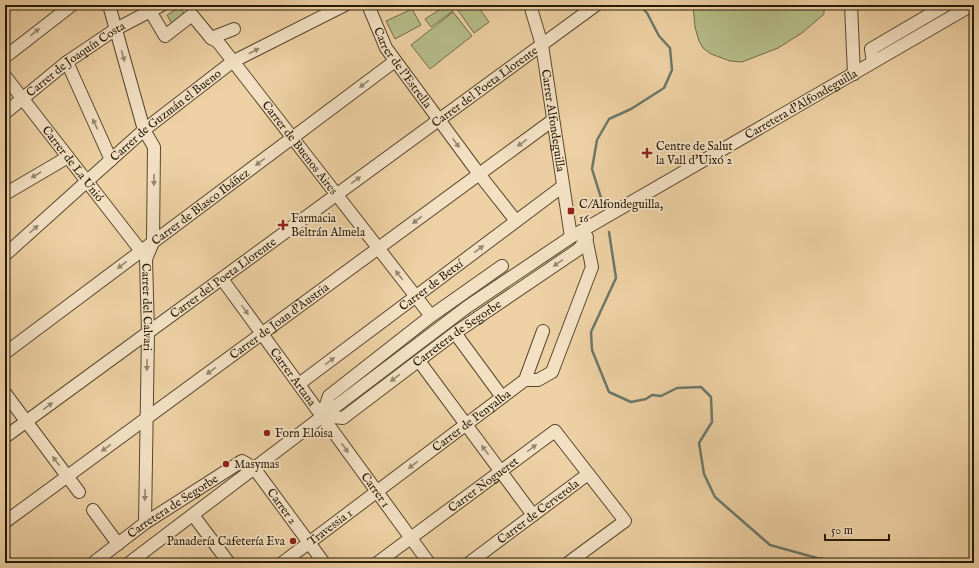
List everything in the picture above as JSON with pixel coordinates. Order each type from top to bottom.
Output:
[{"type":"street","points":[[5,57],[72,5]]},
{"type":"street","name":"Carrer del Calvari","points":[[109,5],[144,130],[154,147],[153,242],[146,259],[148,333],[145,523]]},
{"type":"street","name":"Carrer de Joaquín Costa","points":[[5,112],[67,62],[116,29],[162,5]]},
{"type":"street","points":[[190,5],[211,38]]},
{"type":"street","name":"Carrer de Guzmán el Bueno","points":[[5,255],[144,130],[232,62],[345,5]]},
{"type":"street","name":"Carrer de l'Estrella","points":[[368,5],[386,48],[479,174],[516,221]]},
{"type":"street","name":"Carrer Alfondeguilla","points":[[530,5],[542,45],[571,237]]},
{"type":"street","name":"Carrer del Poeta Llorente","points":[[5,437],[596,5]]},
{"type":"street","points":[[851,5],[854,74]]},
{"type":"street","points":[[873,62],[871,49],[946,5]]},
{"type":"street","name":"Carretera d'Alfondeguilla","points":[[585,233],[972,5]]},
{"type":"street","points":[[150,11],[165,36],[192,15],[211,38]]},
{"type":"street","points":[[211,38],[234,29]]},
{"type":"street","name":"Carrer de Buenos Aires","points":[[211,38],[218,42],[232,62],[431,316]]},
{"type":"street","name":"Carrer de Blasco Ibáñez","points":[[5,353],[395,61]]},
{"type":"street","points":[[67,62],[111,160]]},
{"type":"street","name":"Carrer de La Unió","points":[[5,76],[141,251]]},
{"type":"street","name":"Carrer de Joan d'Àustria","points":[[5,522],[553,120]]},
{"type":"street","points":[[5,194],[68,157]]},
{"type":"street","name":"Carrer de Betxí","points":[[299,384],[563,186]]},
{"type":"street","points":[[543,331],[525,380],[538,380],[552,372],[592,267],[585,233]]},
{"type":"street","name":"Carretera de Segorbe","points":[[131,562],[467,307],[571,237],[585,233]]},
{"type":"street","name":"Carretera de Segorbe","points":[[322,416],[343,418],[455,333],[579,248],[585,233]]},
{"type":"street","points":[[322,416],[329,396],[431,316],[502,266]]},
{"type":"street","name":"Carrer Artana","points":[[222,279],[322,416]]},
{"type":"street","points":[[455,333],[502,397]]},
{"type":"street","points":[[419,360],[534,515]]},
{"type":"street","name":"Carrer de Penyalba","points":[[377,492],[525,380]]},
{"type":"street","points":[[5,393],[79,492]]},
{"type":"street","name":"Carrer 1","points":[[322,416],[429,563]]},
{"type":"street","name":"Carrer Nogueret","points":[[377,563],[555,431],[588,474]]},
{"type":"street","name":"Carretera de Segorbe","points":[[93,563],[145,523],[242,461],[254,468]]},
{"type":"street","name":"Carrer 2","points":[[254,468],[324,563]]},
{"type":"street","points":[[568,563],[625,521],[588,474]]},
{"type":"street","name":"Carrer de Cerverola","points":[[469,563],[588,474]]},
{"type":"street","name":"Travessia 1","points":[[282,563],[377,492]]},
{"type":"street","points":[[93,510],[118,544]]},
{"type":"street","points":[[193,515],[229,563]]},
{"type":"green space","points":[[447,5],[451,5],[454,10],[431,27],[425,19]]},
{"type":"green space","points":[[462,5],[477,5],[489,22],[474,33],[457,9]]},
{"type":"green space","points":[[693,5],[824,5],[824,14],[802,33],[778,48],[742,62],[730,61],[711,54],[703,48],[699,41],[695,27]]},
{"type":"green space","points":[[180,7],[185,15],[172,24],[167,15]]},
{"type":"green space","points":[[412,9],[421,25],[395,39],[386,21]]},
{"type":"green space","points":[[453,12],[472,36],[430,69],[411,45]]},
{"type":"waterway","points":[[602,201],[592,169],[597,140],[609,119],[631,109],[664,88],[672,70],[670,48],[659,36],[647,13],[640,5]]},
{"type":"waterway","points":[[609,232],[616,278],[591,332],[592,350],[609,392],[631,402],[646,399],[652,395],[661,396],[677,388],[701,387],[711,397],[712,422],[699,443],[704,474],[715,497],[770,545],[817,558],[850,563]]},
{"type":"place","name":"Centre de Salut la Vall d'Uixó 2","points":[[647,153]]},
{"type":"place","name":"C/Alfondeguilla, 16","points":[[571,211]]},
{"type":"place","name":"Farmacia Beltrán Almela","points":[[283,225]]},
{"type":"place","name":"Forn Eloisa","points":[[267,433]]},
{"type":"place","name":"Masymas","points":[[226,464]]},
{"type":"place","name":"Panadería Cafetería Eva","points":[[293,541]]}]
